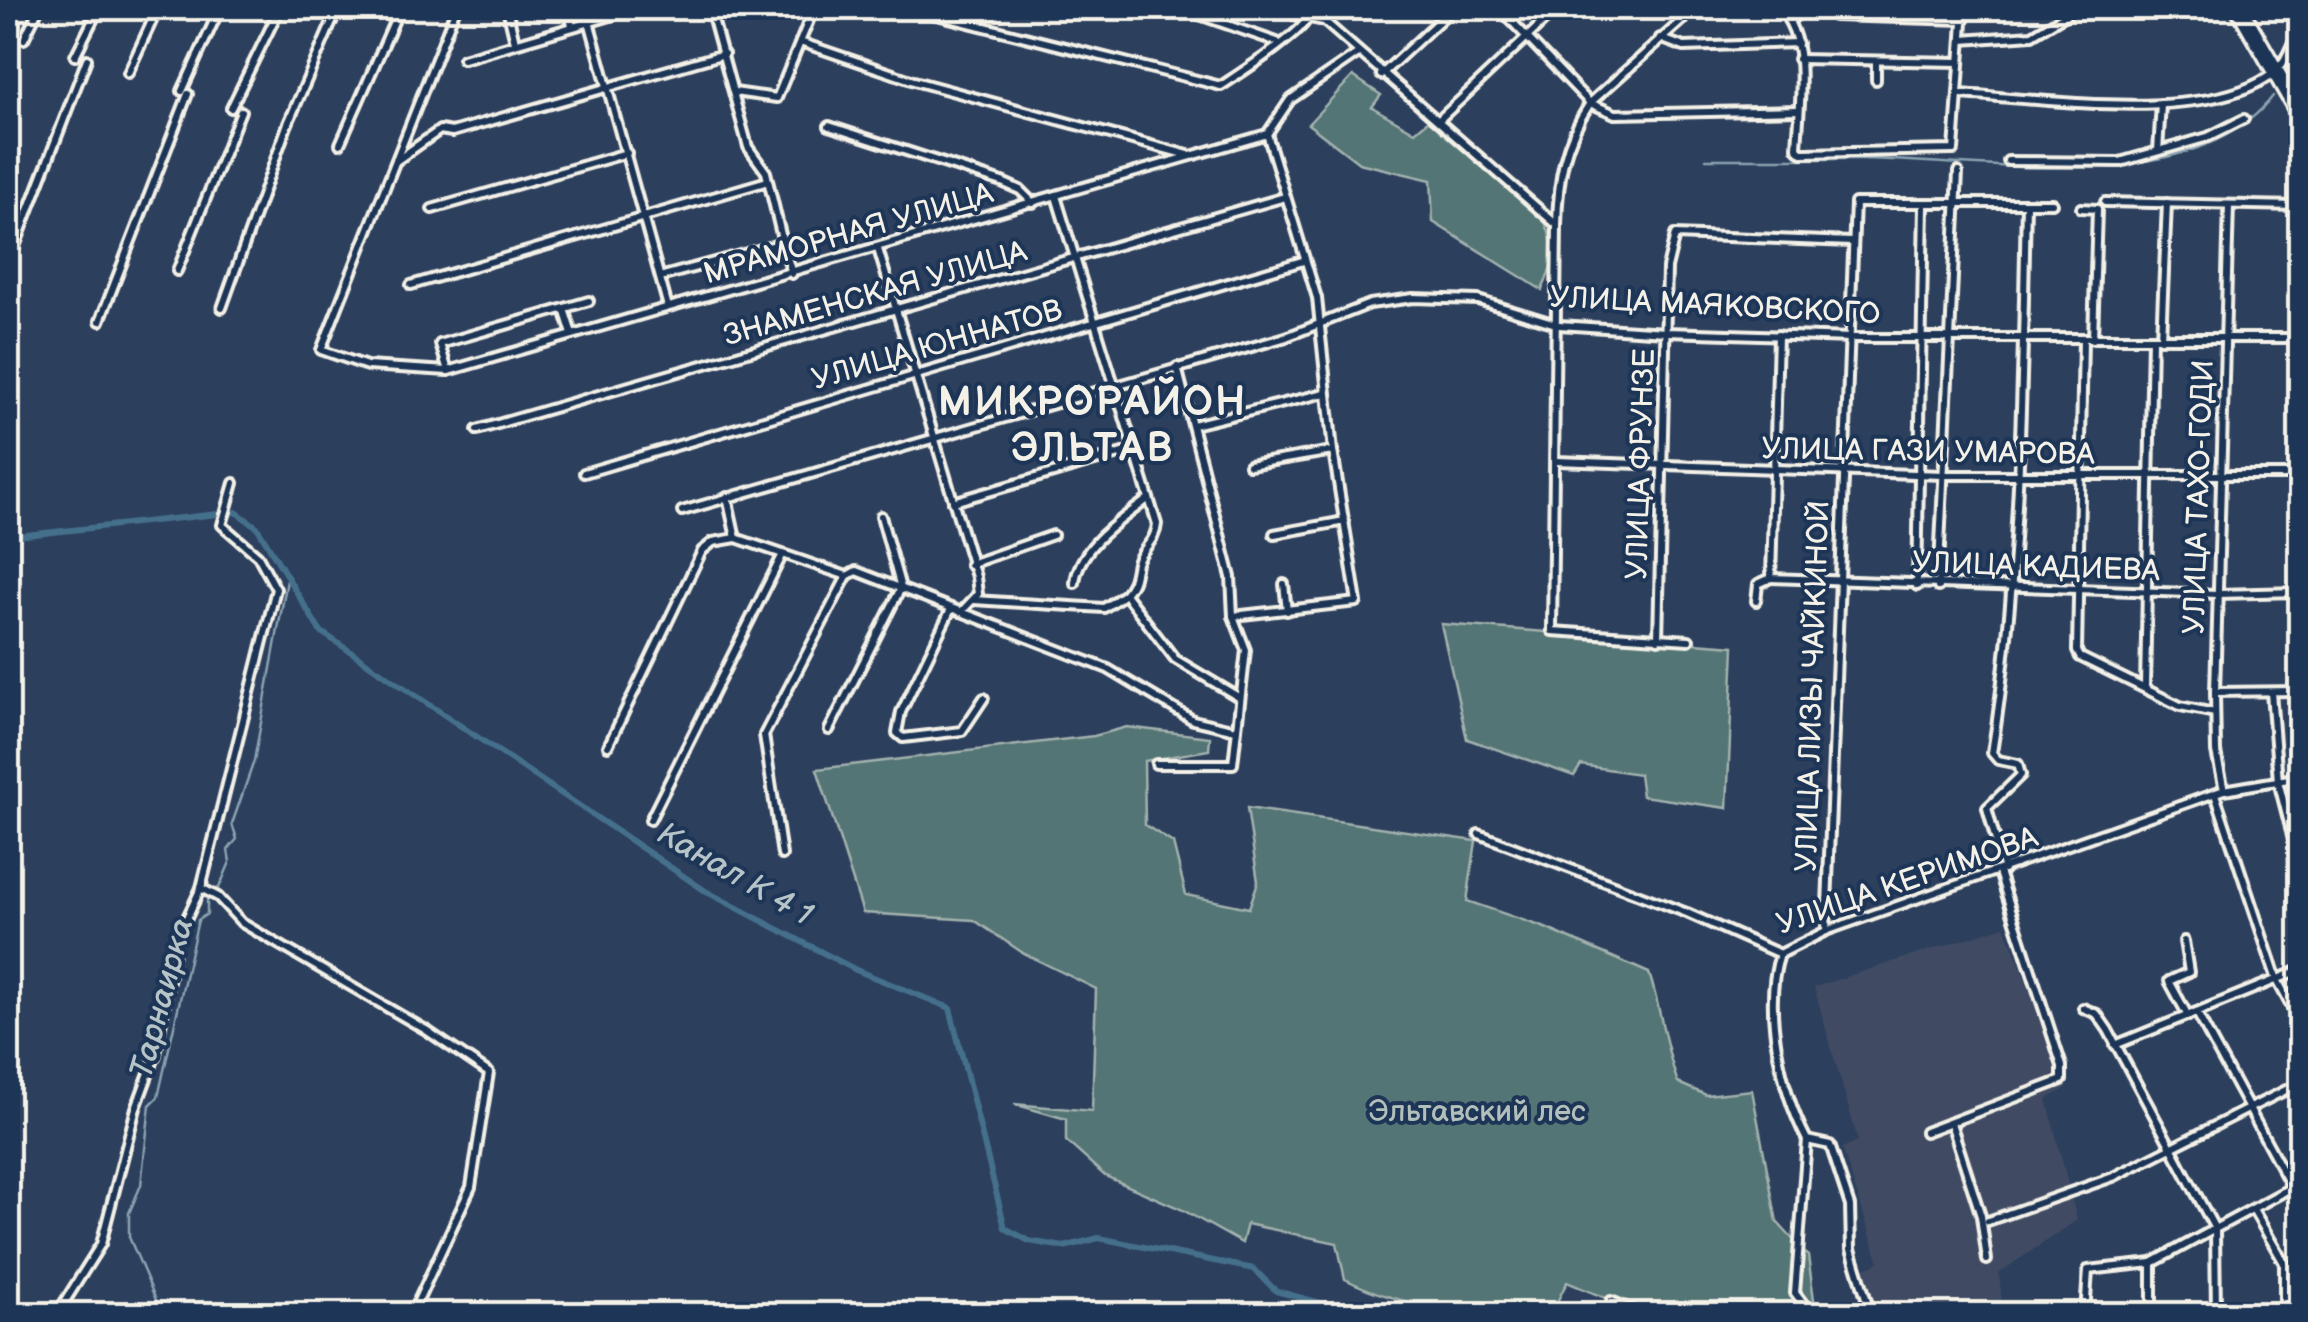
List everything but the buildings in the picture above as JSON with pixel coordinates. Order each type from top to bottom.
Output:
[{"type":"main road","points":[[2235,8],[2277,69],[2298,118],[2300,571]]},
{"type":"main road","points":[[2243,8],[2300,107]]},
{"type":"street","points":[[24,38],[39,8]]},
{"type":"street","points":[[76,56],[99,8]]},
{"type":"street","points":[[128,73],[158,8]]},
{"type":"street","points":[[100,320],[220,8]]},
{"type":"street","points":[[231,108],[280,8]]},
{"type":"street","points":[[222,308],[287,126],[338,8]]},
{"type":"street","points":[[340,144],[400,8]]},
{"type":"street","points":[[394,162],[456,8]]},
{"type":"street","points":[[507,8],[515,42]]},
{"type":"street","points":[[568,8],[572,26]]},
{"type":"street","points":[[463,59],[638,8]]},
{"type":"street","points":[[710,8],[748,148],[768,182],[792,274]]},
{"type":"street","points":[[734,92],[777,98],[814,8]]},
{"type":"street","points":[[909,8],[1205,86],[1221,86],[1278,42],[1291,39],[1307,18]]},
{"type":"street","points":[[1180,8],[1278,42]]},
{"type":"street","points":[[1284,8],[1324,22],[1381,75],[1440,119],[1557,225]]},
{"type":"street","points":[[1381,75],[1453,8]]},
{"type":"street","points":[[1499,8],[1590,103],[1616,114],[1798,110]]},
{"type":"street","points":[[1440,119],[1558,8]]},
{"type":"street","points":[[1689,640],[1552,631],[1558,171],[1590,103],[1696,8]]},
{"type":"street","points":[[1779,8],[1791,20],[1798,44],[1798,148],[1802,153],[1954,150],[1964,8]]},
{"type":"street","points":[[1791,20],[1804,8]]},
{"type":"street","points":[[1962,40],[2032,35],[2077,8]]},
{"type":"street","points":[[1834,16],[1964,20]]},
{"type":"street","points":[[589,22],[668,307]]},
{"type":"street","points":[[1958,94],[2161,104],[2215,100],[2238,93],[2277,69],[2300,28]]},
{"type":"street","points":[[1660,38],[1684,46],[1798,44]]},
{"type":"street","points":[[800,42],[914,81],[1190,156]]},
{"type":"street","points":[[394,162],[440,130],[452,132],[724,54]]},
{"type":"street","points":[[1234,616],[1357,602],[1325,393],[1317,298],[1267,134],[1290,100],[1357,54]]},
{"type":"street","points":[[8,265],[86,59]]},
{"type":"street","points":[[1798,59],[1960,62]]},
{"type":"street","points":[[1876,61],[1876,80]]},
{"type":"street","points":[[2158,152],[2161,104]]},
{"type":"street","points":[[176,271],[241,111]]},
{"type":"street","points":[[2008,161],[2120,162],[2208,137],[2244,119]]},
{"type":"street","points":[[829,126],[1002,182],[1020,190],[1034,203]]},
{"type":"street","name":"МРАМОРНАЯ УЛИЦА","points":[[394,162],[321,350],[366,366],[448,371],[1267,134]]},
{"type":"street","points":[[432,209],[626,153]]},
{"type":"street","points":[[1938,587],[1958,172]]},
{"type":"street","points":[[411,284],[643,214],[768,182]]},
{"type":"street","points":[[974,600],[1104,608],[1125,594],[1138,577],[1138,563],[1157,534],[1056,196]]},
{"type":"street","name":"ЗНАМЕНСКАЯ УЛИЦА","points":[[476,430],[1284,197]]},
{"type":"street","name":"УЛИЦА ЛИЗЫ ЧАЙКИНОЙ","points":[[1826,931],[1855,202],[1924,205]]},
{"type":"street","points":[[2105,202],[2299,206]]},
{"type":"street","points":[[1924,1132],[2058,1084],[2064,1074],[2002,871],[1987,808],[2021,775],[2018,764],[1998,760],[1992,753],[2004,675],[2018,474],[2026,203]]},
{"type":"street","points":[[1917,586],[1916,473],[1924,205],[2052,203]]},
{"type":"street","points":[[2145,688],[2150,477],[2167,203]]},
{"type":"street","name":"УЛИЦА ТАХО-ГОДИ","points":[[2228,205],[2214,692],[2220,792],[2277,980],[2300,1023]]},
{"type":"street","points":[[2081,208],[2097,209],[2093,339]]},
{"type":"street","name":"УЛИЦА ФРУНЗЕ","points":[[1658,639],[1667,268],[1677,234],[1853,242]]},
{"type":"street","points":[[660,277],[783,242]]},
{"type":"street","points":[[878,249],[978,587],[974,600],[960,612]]},
{"type":"street","name":"УЛИЦА ЮННАТОВ","points":[[584,472],[1303,261]]},
{"type":"street","name":"УЛИЦА МАЯКОВСКОГО","points":[[682,511],[1286,337],[1370,304],[1413,298],[1478,300],[1558,326],[1666,332],[1852,338],[2300,338]]},
{"type":"street","points":[[448,371],[440,344],[588,301]]},
{"type":"street","points":[[564,308],[572,334]]},
{"type":"street","points":[[1756,601],[1758,584],[1771,578],[1778,335]]},
{"type":"street","points":[[2083,339],[2080,657],[2180,706],[2215,712]]},
{"type":"street","points":[[1156,764],[1233,764],[1246,650],[1234,616],[1231,577],[1177,367]]},
{"type":"street","points":[[1193,424],[1325,393]]},
{"type":"street","points":[[953,502],[1133,450]]},
{"type":"street","points":[[1249,464],[1333,450]]},
{"type":"street","name":"УЛИЦА ГАЗИ УМАРОВА","points":[[1556,460],[1772,472],[2150,477],[2299,474]]},
{"type":"street","points":[[57,1314],[100,1244],[136,1108],[156,1054],[176,941],[201,888],[276,589],[258,556],[222,524],[234,483]]},
{"type":"street","points":[[727,497],[736,538]]},
{"type":"street","points":[[1075,584],[1079,562],[1148,500]]},
{"type":"street","points":[[830,730],[901,588],[881,516]]},
{"type":"street","points":[[1274,534],[1346,521]]},
{"type":"street","points":[[970,564],[1053,534]]},
{"type":"street","points":[[608,746],[702,551],[713,542],[736,538],[782,556],[796,555],[846,576]]},
{"type":"street","points":[[650,820],[782,556]]},
{"type":"street","points":[[782,856],[764,735],[846,576],[856,570],[1108,669],[1193,720],[1236,730]]},
{"type":"street","name":"УЛИЦА КАДИЕВА","points":[[1771,578],[1938,587],[2217,594],[2300,592]]},
{"type":"street","points":[[1284,584],[1287,611]]},
{"type":"street","points":[[1125,594],[1175,658],[1240,698]]},
{"type":"street","points":[[951,609],[902,712],[898,733],[903,738],[962,731],[984,698]]},
{"type":"street","points":[[2214,692],[2300,692]]},
{"type":"street","points":[[2271,692],[2278,781],[2300,866]]},
{"type":"street","name":"УЛИЦА КЕРИМОВА","points":[[1479,834],[1686,912],[1780,954],[1826,931],[2220,792],[2300,777]]},
{"type":"street","points":[[201,888],[218,897],[242,923],[426,1030],[489,1073],[471,1188],[412,1314]]},
{"type":"street","points":[[2184,942],[2189,972],[2170,981],[2188,1016]]},
{"type":"street","points":[[1780,954],[1773,973],[1778,1043],[1790,1100],[1807,1140],[1795,1293],[1811,1314]]},
{"type":"street","points":[[2115,1045],[2300,970]]},
{"type":"street","points":[[2083,1008],[2097,1014],[2215,1230],[2216,1314]]},
{"type":"street","points":[[2197,1012],[2292,1188]]},
{"type":"street","points":[[1988,1221],[2113,1176],[2300,1083]]},
{"type":"street","points":[[1951,1123],[1981,1216],[1986,1260]]},
{"type":"street","points":[[1807,1140],[1830,1146],[1850,1206],[1850,1248],[1871,1314]]},
{"type":"street","points":[[2085,1314],[2088,1270],[2152,1264],[2300,1183]]},
{"type":"street","points":[[2253,1209],[2300,1291]]},
{"type":"street","points":[[2152,1264],[2152,1314]]},
{"type":"street","points":[[2284,1264],[2284,1314]]},
{"type":"street","points":[[1611,1301],[1642,1314]]},
{"type":"shaded area","points":[[2005,926],[2067,1088],[2047,1099],[2077,1220],[1999,1273],[2003,1314],[1880,1314],[1863,1269],[1879,1262],[1842,1148],[1858,1141],[1814,987]]},
{"type":"green space","points":[[1353,76],[1381,95],[1372,107],[1415,132],[1429,120],[1545,222],[1552,256],[1542,290],[1433,222],[1431,180],[1359,163],[1308,124]]},
{"type":"green space","points":[[1441,624],[1734,646],[1727,808],[1642,796],[1639,774],[1581,765],[1574,776],[1467,739]]},
{"type":"green space","name":"Эльтавский лес","points":[[1127,727],[1210,737],[1209,750],[1144,761],[1145,825],[1173,843],[1186,895],[1249,908],[1258,882],[1247,808],[1476,841],[1467,901],[1543,927],[1649,973],[1678,1083],[1706,1095],[1752,1090],[1777,1222],[1808,1256],[1816,1314],[1644,1314],[1567,1282],[1551,1314],[1472,1311],[1394,1298],[1345,1279],[1337,1243],[1247,1224],[1242,1243],[1181,1209],[1105,1176],[1066,1141],[1066,1119],[1014,1104],[1092,1111],[1096,989],[1023,953],[974,920],[863,913],[817,769],[1094,736]]},
{"type":"waterway","points":[[1706,159],[1858,159],[2019,167],[2137,163],[2190,151],[2237,129],[2273,96]]},
{"type":"waterway","name":"Канал К 4 1","points":[[8,537],[236,512],[257,527],[320,631],[707,892],[856,970],[950,1008],[1005,1228],[1029,1241],[1064,1247],[1099,1238],[1254,1269],[1276,1291],[1361,1314]]},
{"type":"waterway","name":"Тарнаирка","points":[[212,890],[219,888],[230,862],[228,850],[237,839],[232,824],[254,761],[287,580]]},
{"type":"waterway","name":"Тарнаирка","points":[[162,1314],[129,1237],[129,1213],[141,1185],[150,1105],[158,1097],[198,920],[207,914],[207,896]]},
{"type":"district","name":"МИКРОРАЙОН ЭЛЬТАВ","points":[[1093,424]]}]
